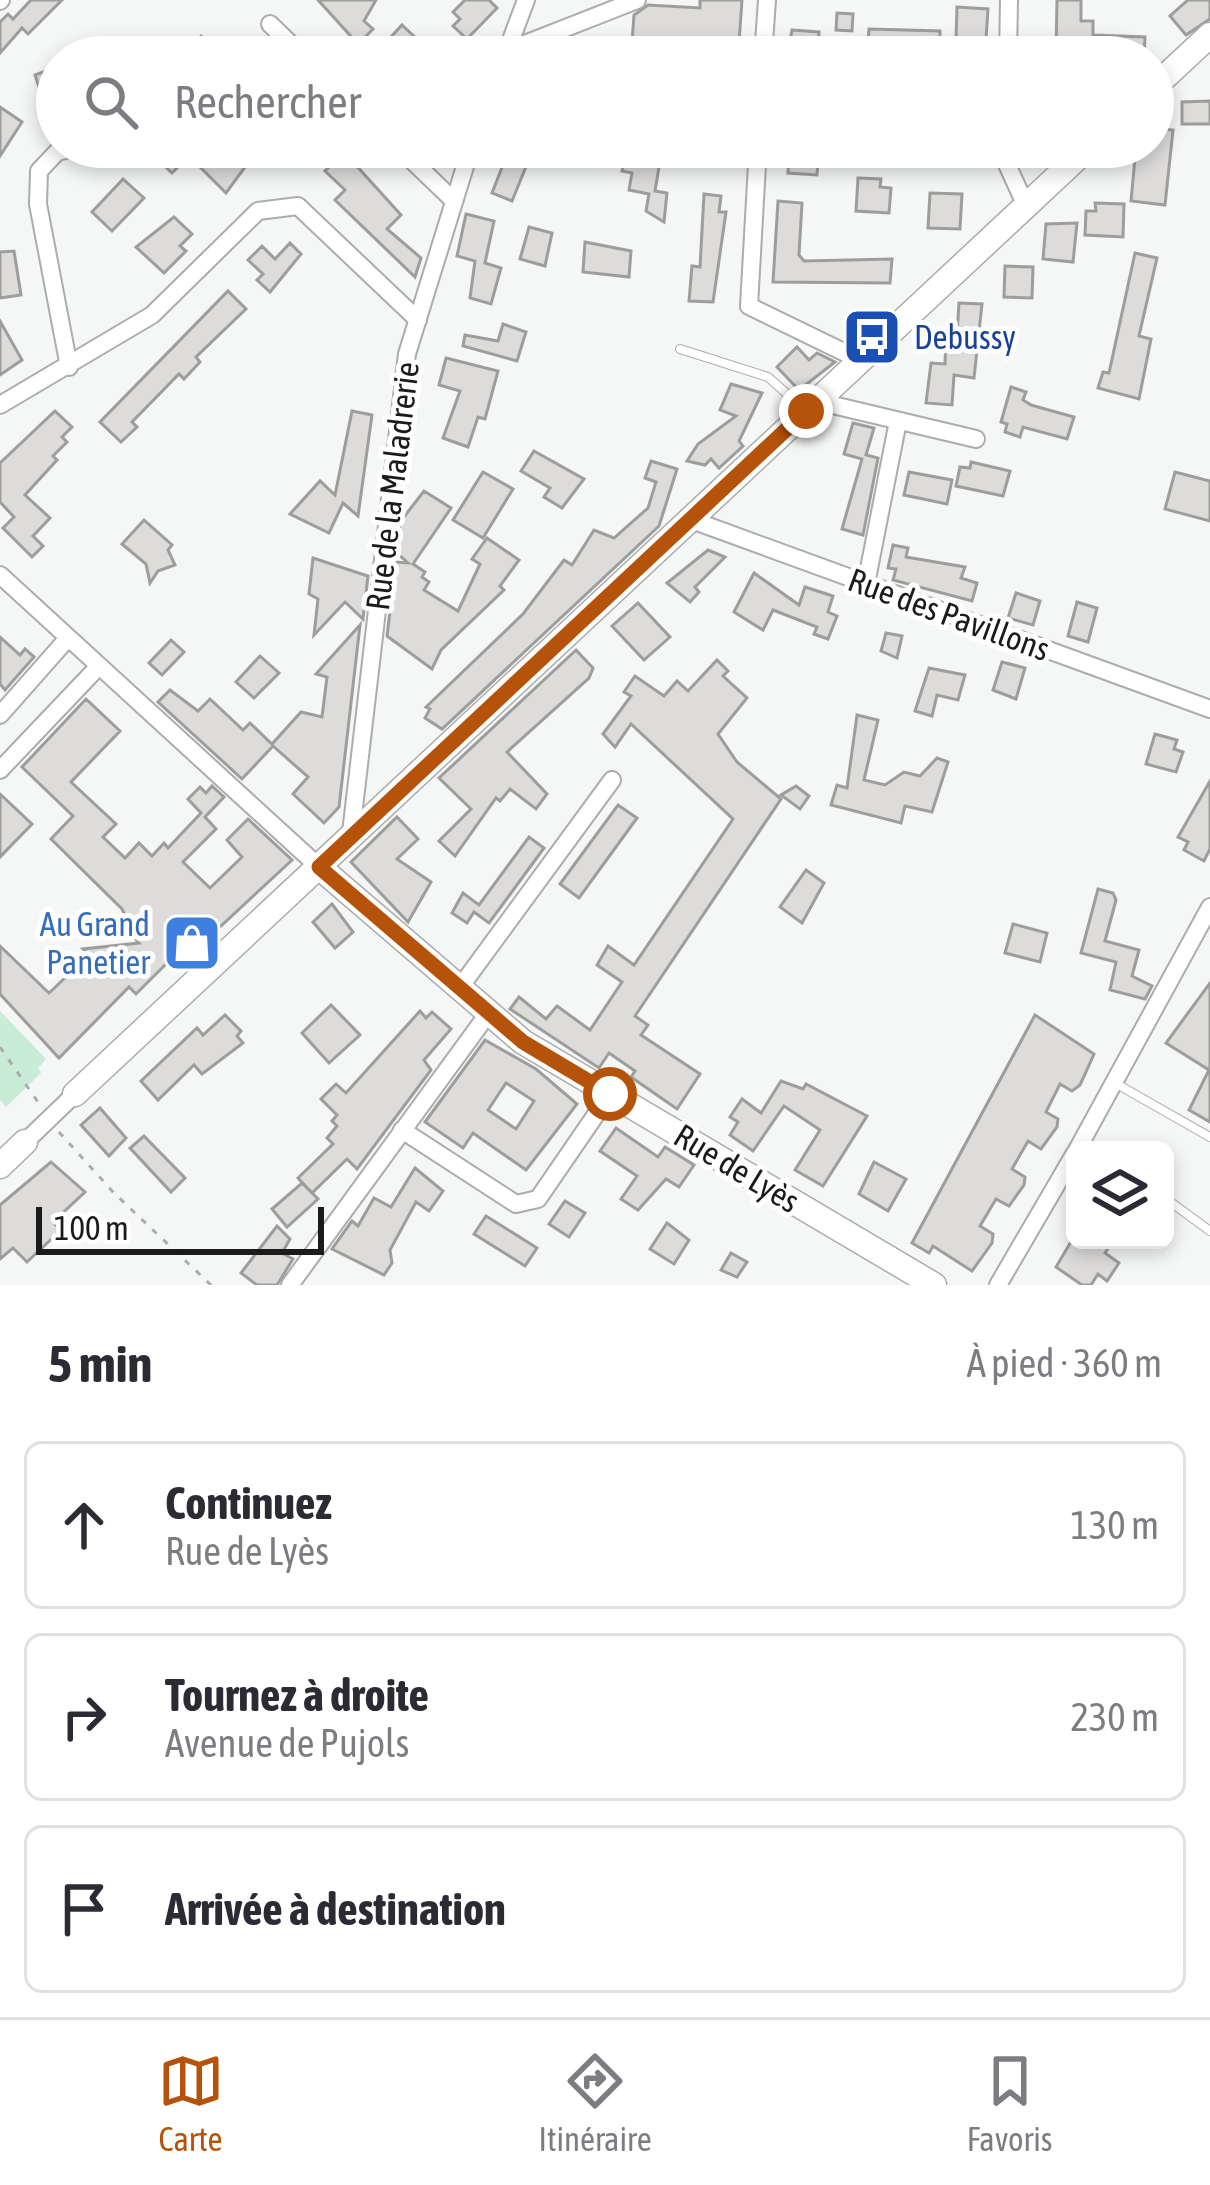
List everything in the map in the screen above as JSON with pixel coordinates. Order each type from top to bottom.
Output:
[{"type":"main road","points":[[1174,68],[1210,35]]},
{"type":"main road","points":[[75,1094],[1067,168]]},
{"type":"main road","name":"Rue de Lyès","points":[[319,867],[523,1042],[934,1285]]},
{"type":"main road","points":[[0,1166],[25,1142]]},
{"type":"street","points":[[513,36],[526,0]]},
{"type":"street","points":[[550,36],[637,0]]},
{"type":"street","points":[[764,36],[766,0]]},
{"type":"street","points":[[1008,36],[1009,0]]},
{"type":"street","points":[[270,24],[282,36]]},
{"type":"street","points":[[42,168],[38,204],[69,367]]},
{"type":"street","points":[[420,168],[452,199]]},
{"type":"street","name":"Rue de la Maladrerie","points":[[351,833],[407,354],[463,168]]},
{"type":"street","points":[[757,168],[748,306],[860,360]]},
{"type":"street","points":[[1009,168],[1026,206]]},
{"type":"street","points":[[0,406],[152,315],[258,211],[298,206],[418,320]]},
{"type":"street","points":[[811,406],[976,439]]},
{"type":"street","points":[[866,584],[898,421]]},
{"type":"street","name":"Rue des Pavillons","points":[[688,519],[1210,710]]},
{"type":"street","points":[[0,575],[319,867]]},
{"type":"street","points":[[0,715],[68,638]]},
{"type":"street","points":[[0,770],[99,666]]},
{"type":"street","points":[[461,986],[612,780]]},
{"type":"street","points":[[1086,1141],[1210,907]]},
{"type":"street","points":[[290,1285],[490,1011]]},
{"type":"street","points":[[25,1142],[75,1094]]},
{"type":"street","points":[[402,1130],[516,1204],[538,1198],[610,1094]]},
{"type":"street","points":[[998,1285],[1066,1175]]},
{"type":"lane","points":[[680,349],[768,376],[811,406]]},
{"type":"lane","points":[[1114,1082],[1210,1137]]},
{"type":"lane","points":[[1174,1205],[1210,1231]]},
{"type":"path","points":[[0,1047],[49,1119],[114,1193],[211,1285]]},
{"type":"green space","points":[[0,1011],[46,1059],[38,1068],[41,1073],[6,1107],[0,1099]]},
{"type":"building","points":[[31,0],[62,0],[28,34],[22,28],[0,53],[0,22],[8,14],[13,19]]},
{"type":"building","points":[[318,0],[376,0],[364,21],[373,29],[366,36],[351,36]]},
{"type":"building","points":[[465,0],[489,0],[497,8],[470,36],[453,26],[460,19],[453,12]]},
{"type":"building","points":[[700,0],[742,0],[739,36],[632,36],[634,15],[648,5],[700,8]]},
{"type":"building","points":[[1057,0],[1081,0],[1081,21],[1093,21],[1093,35],[1119,36],[1056,36]]},
{"type":"building","points":[[1188,0],[1210,0],[1210,19],[1186,35],[1170,16]]},
{"type":"building","points":[[957,7],[988,9],[986,36],[956,36]]},
{"type":"building","points":[[837,13],[853,14],[852,31],[836,30]]},
{"type":"building","points":[[402,25],[414,36],[392,36]]},
{"type":"building","points":[[869,29],[940,31],[940,36],[868,36]]},
{"type":"building","points":[[792,30],[819,32],[819,36],[791,36]]},
{"type":"building","points":[[1210,101],[1210,124],[1182,124],[1182,102]]},
{"type":"building","points":[[0,107],[22,122],[0,156]]},
{"type":"building","points":[[201,168],[244,168],[226,193]]},
{"type":"building","points":[[358,168],[401,215],[387,229],[421,258],[415,277],[335,200],[345,190],[325,171]]},
{"type":"building","points":[[502,168],[525,168],[512,201],[492,193]]},
{"type":"building","points":[[659,168],[655,191],[667,193],[664,222],[646,211],[649,194],[629,190],[632,173],[622,171]]},
{"type":"building","points":[[788,168],[818,168],[817,175],[788,173]]},
{"type":"building","points":[[1134,168],[1169,168],[1165,205],[1131,201]]},
{"type":"building","points":[[858,178],[881,179],[880,187],[891,188],[889,213],[856,211]]},
{"type":"building","points":[[123,179],[144,198],[112,231],[92,212]]},
{"type":"building","points":[[930,193],[962,194],[960,229],[928,228]]},
{"type":"building","points":[[704,194],[721,196],[719,212],[726,212],[713,302],[689,301],[692,266],[700,267]]},
{"type":"building","points":[[778,201],[802,203],[799,255],[804,261],[892,259],[890,283],[773,282]]},
{"type":"building","points":[[1095,203],[1124,204],[1123,237],[1085,235],[1086,211],[1096,211]]},
{"type":"building","points":[[466,214],[494,221],[485,263],[501,268],[491,304],[470,298],[475,261],[457,256]]},
{"type":"building","points":[[174,217],[192,234],[180,246],[186,251],[164,273],[136,247]]},
{"type":"building","points":[[1077,223],[1073,262],[1043,259],[1046,224]]},
{"type":"building","points":[[529,227],[552,233],[545,266],[520,259]]},
{"type":"building","points":[[585,242],[631,251],[629,277],[583,272]]},
{"type":"building","points":[[290,243],[301,254],[270,292],[257,280],[263,274],[248,260],[262,246],[275,259]]},
{"type":"building","points":[[14,251],[21,295],[0,298],[0,252]]},
{"type":"building","points":[[1135,253],[1157,258],[1139,336],[1151,339],[1139,399],[1098,388],[1103,372],[1109,373]]},
{"type":"building","points":[[1005,266],[1033,267],[1032,298],[1004,297]]},
{"type":"building","points":[[228,291],[246,309],[196,357],[200,362],[184,379],[179,374],[132,422],[137,427],[121,442],[100,422]]},
{"type":"building","points":[[959,303],[982,304],[974,378],[954,375],[952,405],[926,403],[931,363],[945,364],[946,335],[957,335]]},
{"type":"building","points":[[0,321],[22,360],[0,375]]},
{"type":"building","points":[[503,324],[526,332],[517,361],[463,346],[465,335],[498,341]]},
{"type":"building","points":[[797,347],[809,360],[817,353],[835,362],[799,390],[777,367]]},
{"type":"building","points":[[446,358],[498,371],[485,419],[478,417],[468,447],[443,438],[460,391],[439,385]]},
{"type":"building","points":[[731,384],[762,393],[739,441],[743,446],[719,468],[711,459],[705,465],[687,461],[698,444],[736,416],[720,410]]},
{"type":"building","points":[[1011,387],[1026,392],[1023,400],[1031,405],[1074,417],[1067,439],[1023,427],[1020,437],[1005,432],[1007,424],[1001,422]]},
{"type":"building","points":[[55,411],[72,427],[62,437],[67,442],[53,456],[57,460],[25,495],[50,518],[33,536],[43,546],[32,557],[3,528],[14,517],[0,502],[0,463]]},
{"type":"building","points":[[352,411],[372,415],[358,516],[343,503],[329,533],[290,514],[320,481],[335,495]]},
{"type":"building","points":[[853,423],[874,428],[866,455],[878,458],[863,535],[842,529],[862,459],[844,454]]},
{"type":"building","points":[[534,451],[584,479],[562,508],[544,497],[550,488],[521,471]]},
{"type":"building","points":[[651,461],[677,469],[659,526],[442,729],[425,718],[430,709],[426,707],[523,614],[564,560],[572,565],[594,530],[614,538],[648,508],[656,482],[645,478]]},
{"type":"building","points":[[971,462],[1010,471],[1003,496],[956,486],[960,467],[970,468]]},
{"type":"building","points":[[483,472],[513,489],[483,538],[453,520]]},
{"type":"building","points":[[909,472],[952,480],[947,504],[904,495]]},
{"type":"building","points":[[1175,472],[1210,481],[1210,521],[1165,509]]},
{"type":"building","points":[[424,491],[451,508],[413,564],[425,572],[422,577],[429,582],[424,590],[458,611],[480,564],[472,559],[487,538],[519,560],[500,586],[504,590],[441,650],[432,669],[387,636],[396,562],[408,563],[397,553],[400,522]]},
{"type":"building","points":[[144,520],[172,545],[168,550],[175,565],[158,571],[150,583],[146,564],[122,544]]},
{"type":"building","points":[[893,545],[908,548],[906,557],[965,567],[961,578],[977,583],[972,601],[893,580],[896,569],[888,568]]},
{"type":"building","points":[[708,550],[725,557],[695,587],[699,592],[690,602],[667,583]]},
{"type":"building","points":[[313,558],[368,576],[363,619],[345,602],[314,635],[318,599],[309,594]]},
{"type":"building","points":[[754,573],[799,605],[805,587],[833,596],[828,612],[837,616],[828,639],[814,634],[817,627],[773,610],[763,630],[734,612]]},
{"type":"building","points":[[1016,593],[1040,601],[1033,625],[1008,618]]},
{"type":"building","points":[[1077,602],[1097,608],[1088,642],[1068,636]]},
{"type":"building","points":[[638,603],[670,637],[644,660],[612,626]]},
{"type":"building","points":[[360,625],[339,807],[324,823],[293,794],[308,777],[273,746],[242,779],[158,702],[170,690],[198,711],[210,699],[243,730],[250,723],[272,744],[301,712],[322,717],[327,677],[316,674]]},
{"type":"building","points":[[886,633],[902,636],[897,658],[881,651]]},
{"type":"building","points":[[0,637],[20,655],[25,649],[34,657],[5,690],[0,684]]},
{"type":"building","points":[[171,640],[184,652],[162,675],[149,663]]},
{"type":"building","points":[[576,650],[593,668],[589,678],[507,752],[547,794],[536,809],[510,789],[500,801],[496,798],[455,856],[439,841],[471,809],[439,778]]},
{"type":"building","points":[[260,656],[279,673],[254,698],[236,682]]},
{"type":"building","points":[[717,660],[728,671],[723,676],[747,698],[718,734],[737,762],[781,799],[635,1016],[648,1025],[641,1035],[700,1074],[677,1109],[631,1077],[635,1071],[609,1053],[599,1068],[510,1009],[519,997],[546,1019],[557,1006],[590,1030],[622,982],[597,965],[608,946],[634,965],[733,819],[631,724],[615,747],[603,734],[631,696],[624,692],[635,676],[664,696],[677,681],[688,691]]},
{"type":"building","points":[[1002,662],[1025,668],[1016,699],[993,690]]},
{"type":"building","points":[[929,668],[965,675],[958,700],[937,695],[932,716],[915,711]]},
{"type":"building","points":[[86,699],[120,731],[71,782],[116,824],[103,837],[125,858],[139,843],[152,856],[164,843],[168,848],[201,813],[188,799],[200,787],[206,793],[212,786],[224,797],[205,817],[216,829],[183,862],[210,888],[242,857],[227,840],[248,819],[292,860],[180,964],[173,957],[136,994],[129,987],[59,1058],[0,994],[0,946],[49,993],[89,955],[83,949],[139,943],[122,925],[127,919],[122,909],[51,839],[73,816],[22,767]]},
{"type":"building","points":[[857,715],[878,720],[864,780],[885,785],[904,772],[920,776],[937,758],[948,762],[932,812],[905,806],[901,823],[831,805],[837,785],[847,788]]},
{"type":"building","points":[[1155,734],[1177,740],[1174,749],[1183,752],[1176,772],[1146,764]]},
{"type":"building","points":[[1210,781],[1210,849],[1204,861],[1184,850],[1188,842],[1178,837]]},
{"type":"building","points":[[796,786],[809,796],[800,809],[781,795]]},
{"type":"building","points":[[0,794],[32,824],[0,857]]},
{"type":"building","points":[[618,805],[637,818],[579,898],[560,884]]},
{"type":"building","points":[[397,817],[418,839],[397,859],[431,882],[408,922],[351,862]]},
{"type":"building","points":[[529,837],[544,848],[489,923],[474,912],[467,923],[452,913],[463,893],[479,905]]},
{"type":"building","points":[[806,870],[824,883],[802,923],[780,907]]},
{"type":"building","points":[[1098,889],[1113,893],[1116,900],[1105,941],[1139,950],[1132,976],[1152,986],[1145,999],[1110,990],[1116,962],[1081,953]]},
{"type":"building","points":[[332,904],[353,932],[335,948],[313,922]]},
{"type":"building","points":[[1013,924],[1047,933],[1040,962],[1005,953]]},
{"type":"building","points":[[1210,983],[1210,1122],[1189,1110],[1209,1070],[1166,1043]]},
{"type":"building","points":[[331,1005],[360,1035],[329,1063],[302,1033]]},
{"type":"building","points":[[420,1011],[426,1018],[432,1012],[451,1029],[424,1060],[431,1070],[357,1169],[347,1159],[312,1193],[298,1178],[333,1144],[327,1138],[337,1126],[332,1121],[337,1115],[321,1099],[336,1084],[346,1093]]},
{"type":"building","points":[[225,1015],[241,1031],[237,1036],[243,1043],[202,1074],[194,1065],[158,1100],[141,1081],[197,1028],[203,1035]]},
{"type":"building","points":[[1035,1015],[1094,1054],[1080,1085],[1072,1091],[1060,1084],[1046,1112],[1058,1119],[1057,1127],[1041,1149],[1028,1141],[1012,1169],[1025,1177],[1024,1185],[1009,1206],[996,1199],[980,1226],[993,1234],[992,1243],[972,1271],[933,1246],[929,1253],[912,1243]]},
{"type":"building","points":[[485,1040],[536,1069],[577,1104],[526,1170],[473,1133],[463,1148],[425,1122]],"holes":[[[506,1083],[534,1101],[516,1129],[488,1110]]]},
{"type":"building","points":[[781,1081],[803,1089],[806,1084],[867,1116],[823,1186],[795,1170],[820,1130],[784,1106],[753,1151],[730,1135],[738,1122],[730,1117],[742,1099],[761,1113]]},
{"type":"building","points":[[100,1108],[126,1138],[109,1156],[81,1125]]},
{"type":"building","points":[[616,1128],[658,1157],[665,1147],[694,1165],[679,1187],[666,1179],[638,1210],[621,1199],[637,1176],[600,1151]]},
{"type":"building","points":[[144,1136],[185,1178],[171,1192],[130,1148]]},
{"type":"building","points":[[51,1162],[85,1192],[53,1222],[61,1230],[27,1262],[13,1248],[0,1259],[0,1205]]},
{"type":"building","points":[[874,1162],[906,1179],[888,1211],[859,1194]]},
{"type":"building","points":[[415,1168],[443,1191],[429,1211],[416,1202],[390,1250],[392,1263],[384,1275],[332,1249],[352,1221],[358,1226],[374,1198],[391,1207]]},
{"type":"building","points":[[302,1183],[318,1199],[287,1227],[272,1209]]},
{"type":"building","points":[[565,1201],[585,1213],[569,1237],[549,1224]]},
{"type":"building","points":[[486,1216],[537,1248],[525,1266],[474,1234]]},
{"type":"building","points":[[667,1223],[689,1240],[674,1264],[650,1249]]},
{"type":"building","points":[[277,1226],[290,1239],[282,1253],[293,1259],[277,1285],[257,1285],[241,1273]]},
{"type":"building","points":[[1067,1249],[1108,1249],[1105,1253],[1119,1263],[1107,1281],[1098,1274],[1091,1285],[1082,1285],[1056,1267]]},
{"type":"building","points":[[731,1253],[747,1262],[737,1277],[721,1270]]},
{"type":"place","name":"Debussy","points":[[872,337]]},
{"type":"place","name":"Au Grand Panetier","points":[[192,943]]},
{"type":"route","points":[[610,1094],[523,1042],[319,867],[806,411]]}]
